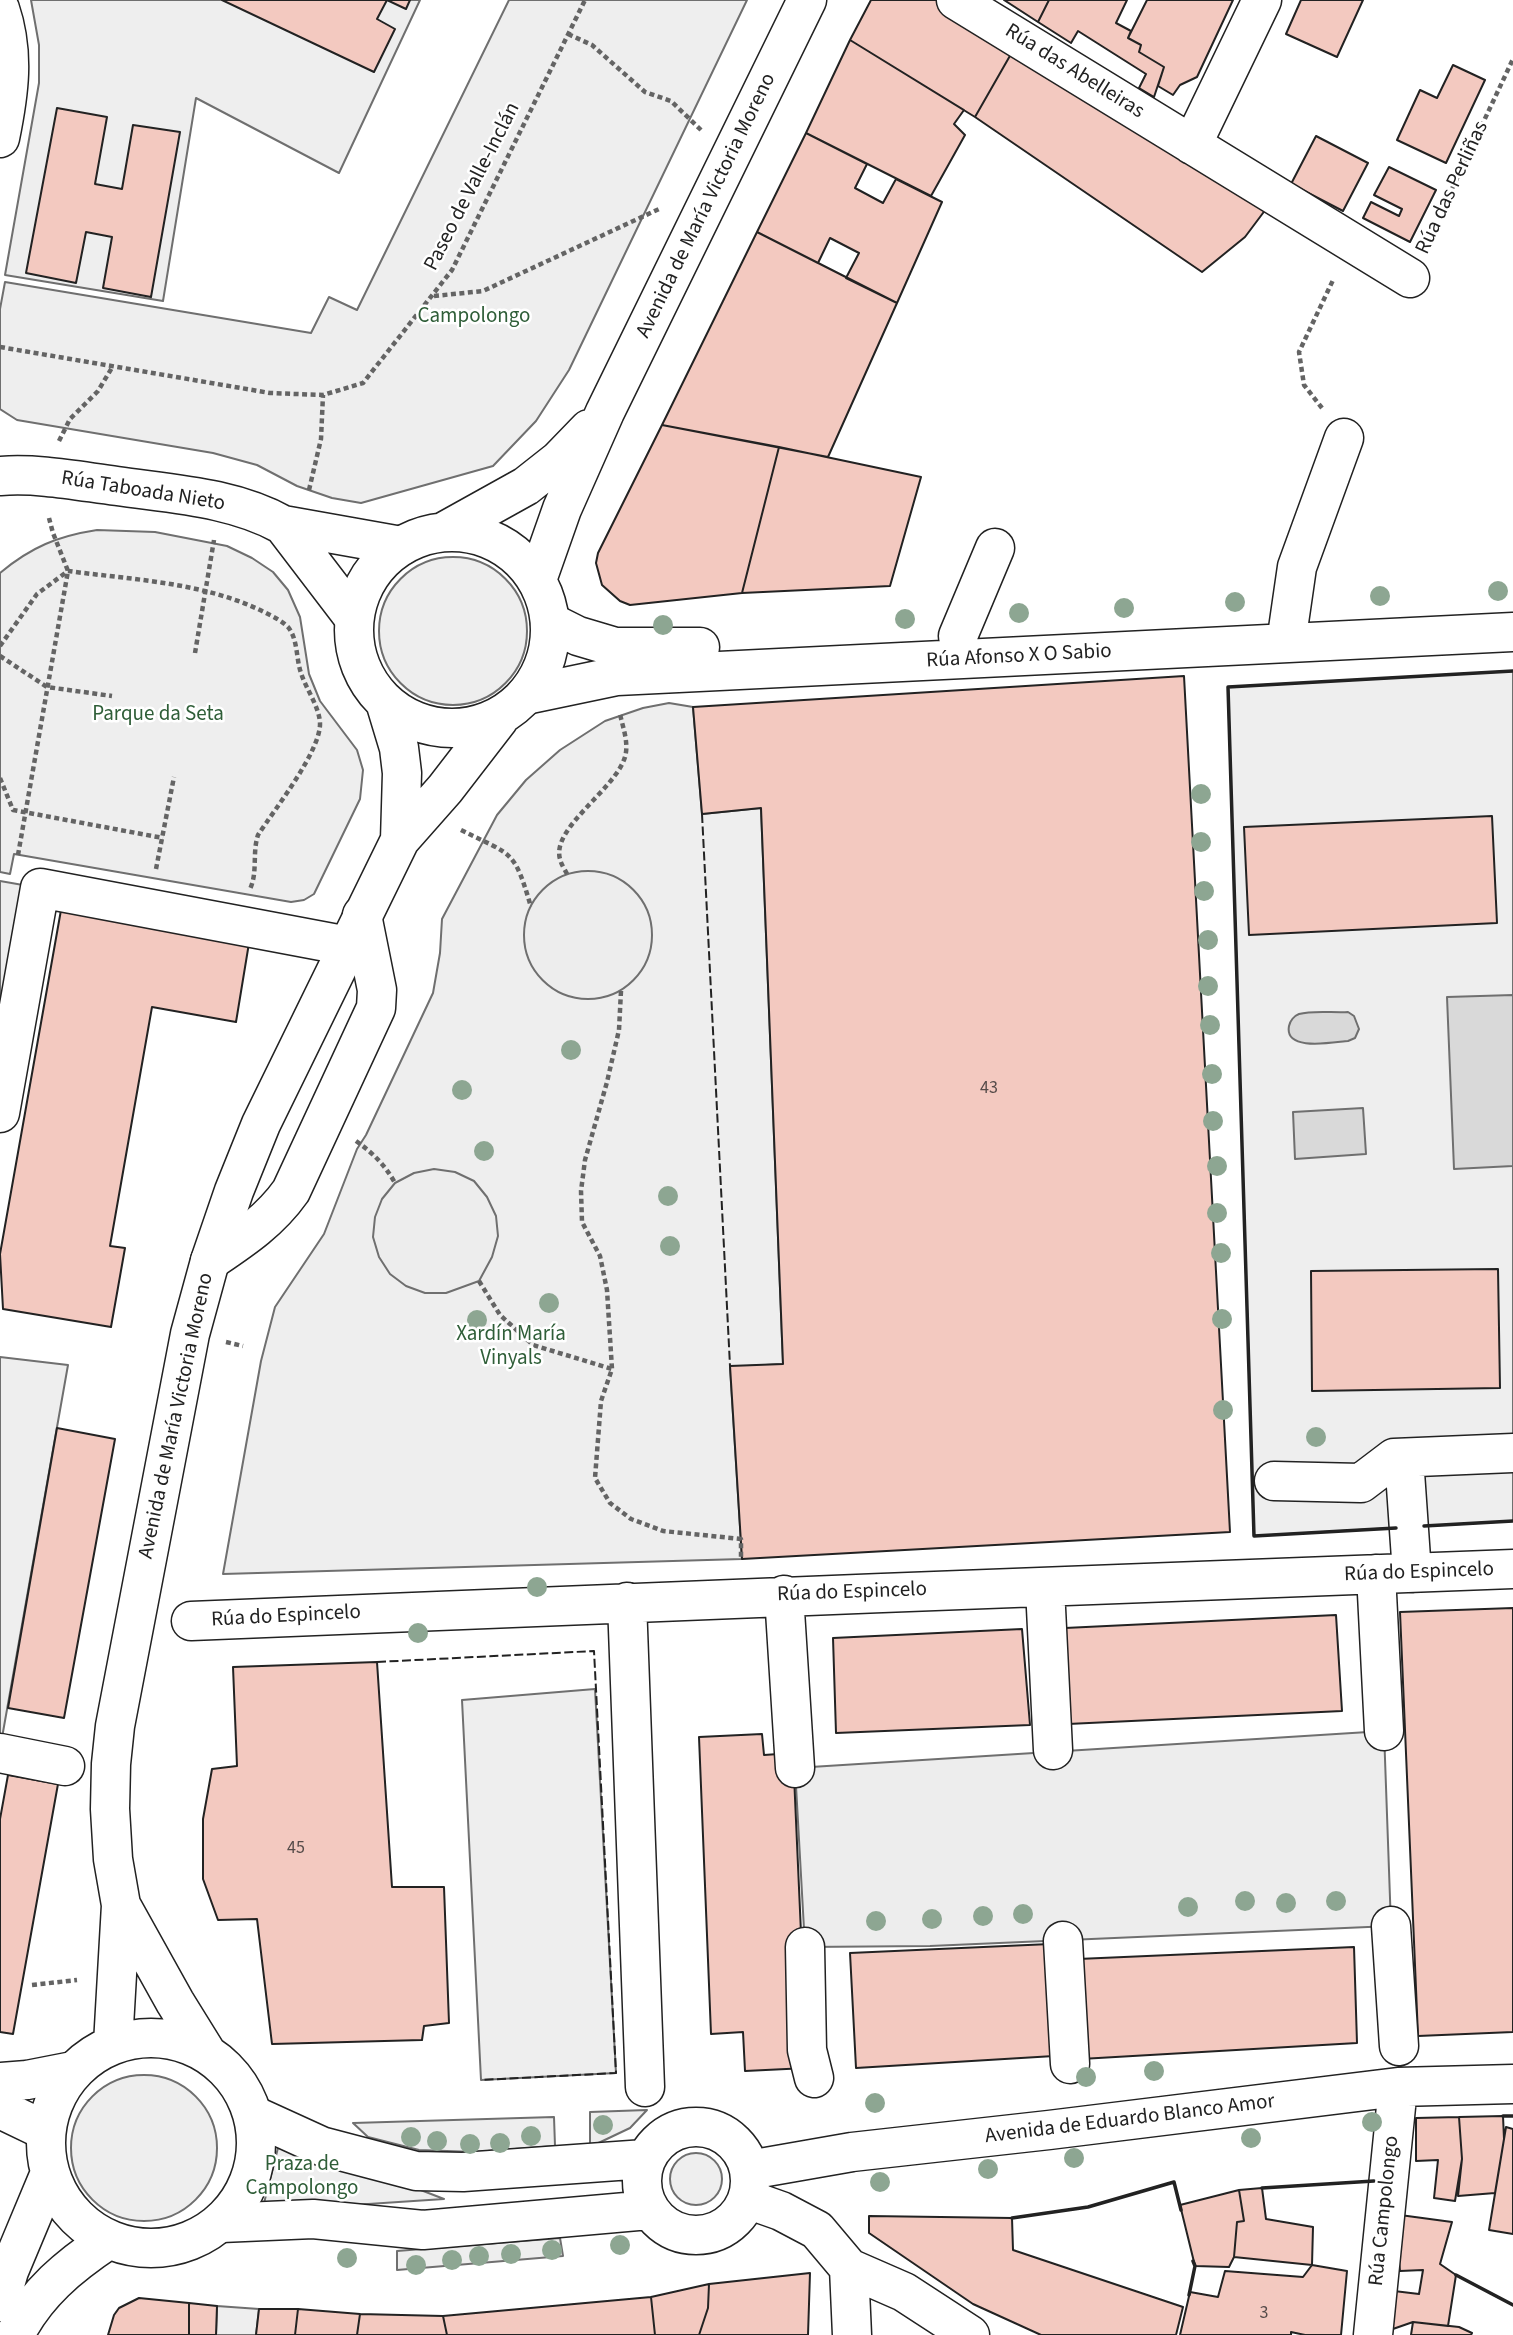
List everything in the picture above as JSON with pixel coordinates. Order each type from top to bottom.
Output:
[{"type":"main road","name":"Avenida de María Victoria Moreno","points":[[537,580],[562,509],[605,412],[807,0]]},
{"type":"main road","name":"Rúa das Abelleiras","points":[[956,0],[1410,278]]},
{"type":"main road","points":[[1192,145],[1262,0]]},
{"type":"main road","points":[[0,9],[10,50],[10,74],[0,138]]},
{"type":"main road","name":"Avenida de María Victoria Moreno","points":[[445,531],[526,486],[559,460],[605,412]]},
{"type":"main road","points":[[1288,630],[1297,567],[1344,438]]},
{"type":"main road","name":"Rúa Taboada Nieto","points":[[0,476],[53,477],[187,496],[267,516],[295,512],[401,546]]},
{"type":"main road","name":"Rúa Taboada Nieto","points":[[295,512],[354,618]]},
{"type":"main road","points":[[445,531],[478,534],[508,548],[537,580],[546,601],[550,622],[549,649],[540,674],[512,707],[470,728],[440,728],[414,721],[386,705],[366,678],[355,646],[354,618],[362,589],[377,566],[401,546],[420,536],[445,531]]},
{"type":"main road","points":[[957,636],[995,548]]},
{"type":"main road","name":"Rúa Afonso X O Sabio","points":[[512,707],[617,676],[1288,630],[1513,608]]},
{"type":"main road","name":"Rúa Afonso X O Sabio","points":[[550,622],[587,639],[615,647],[661,648],[957,636],[1288,630],[1513,632]]},
{"type":"main road","name":"Avenida de María Victoria Moreno","points":[[386,705],[399,748],[402,773],[400,839]]},
{"type":"main road","name":"Avenida de María Victoria Moreno","points":[[113,2044],[121,1905],[113,1858],[111,1764],[190,1334],[210,1261],[234,1191],[261,1125],[400,839],[512,707]]},
{"type":"main road","points":[[0,1113],[40,888],[355,931],[377,990],[376,1008],[291,1191],[277,1211],[258,1228],[210,1261]]},
{"type":"main road","points":[[1274,1481],[1361,1483],[1394,1458],[1513,1453]]},
{"type":"main road","points":[[1384,1731],[1404,1458]]},
{"type":"main road","name":"Rúa do Espincelo","points":[[191,1621],[784,1595],[1045,1588],[1513,1569]]},
{"type":"main road","points":[[1045,1588],[1053,1750]]},
{"type":"main road","points":[[784,1595],[795,1768]]},
{"type":"main road","points":[[627,1602],[645,2087]]},
{"type":"main road","points":[[0,1753],[65,1766]]},
{"type":"main road","name":"Avenida de María Victoria Moreno","points":[[121,1905],[206,2052]]},
{"type":"main road","points":[[1391,1926],[1399,2046]]},
{"type":"main road","points":[[1063,1941],[1070,2064]]},
{"type":"main road","points":[[805,1947],[807,2050],[814,2078]]},
{"type":"main road","points":[[144,2037],[177,2040],[206,2052],[227,2069],[243,2090],[253,2115],[257,2144],[252,2173],[240,2200],[220,2223],[195,2239],[167,2248],[137,2248],[108,2240],[83,2224],[63,2201],[50,2173],[46,2130],[55,2099],[73,2071],[91,2055],[113,2044],[144,2037]]},
{"type":"main road","points":[[0,2081],[27,2080],[73,2071]]},
{"type":"main road","name":"Avenida de Eduardo Blanco Amor","points":[[748,2185],[852,2152],[1398,2087],[1513,2084]]},
{"type":"main road","name":"Rúa Campolongo","points":[[1373,2335],[1398,2087]]},
{"type":"main road","points":[[0,2109],[46,2130]]},
{"type":"main road","points":[[253,2115],[321,2146],[416,2171],[463,2172],[645,2159]]},
{"type":"main road","points":[[703,2126],[719,2131],[734,2141],[745,2156],[748,2185],[740,2213],[728,2225],[712,2233],[694,2236],[661,2224],[649,2210],[641,2177],[645,2159],[654,2144],[668,2133],[685,2127],[703,2126]]},
{"type":"main road","points":[[0,2302],[9,2271],[50,2173]]},
{"type":"main road","points":[[748,2185],[781,2211],[817,2230],[849,2268],[904,2292],[970,2335]]},
{"type":"main road","points":[[220,2223],[313,2220],[423,2230],[649,2210]]},
{"type":"main road","points":[[15,2335],[24,2316],[42,2292],[83,2257],[108,2240]]},
{"type":"main road","points":[[849,2268],[852,2335]]},
{"type":"path","name":"Paseo de Valle-Inclán","points":[[0,347],[270,393],[323,395],[363,383],[452,270],[584,0]]},
{"type":"path","points":[[568,34],[592,45],[645,92],[671,101],[697,128]]},
{"type":"path","name":"Rúa das Perliñas","points":[[1410,278],[1513,59]]},
{"type":"path","points":[[433,296],[484,291],[659,209]]},
{"type":"path","points":[[1344,438],[1304,385],[1299,352],[1352,242]]},
{"type":"path","points":[[60,436],[70,419],[98,391],[113,366]]},
{"type":"path","points":[[295,512],[321,439],[323,395]]},
{"type":"path","points":[[17,861],[68,571],[48,514]]},
{"type":"path","points":[[195,653],[215,537]]},
{"type":"path","points":[[0,646],[37,594],[68,571],[205,590],[231,597],[287,626],[293,635],[301,676],[320,723],[309,757],[258,835],[254,846],[255,873],[248,892]]},
{"type":"path","points":[[0,656],[47,687],[112,696]]},
{"type":"path","points":[[567,874],[559,858],[565,833],[608,786],[625,755],[626,739],[620,710]]},
{"type":"path","points":[[155,872],[174,777]]},
{"type":"path","points":[[0,778],[13,810],[163,838]]},
{"type":"path","points":[[465,832],[502,849],[513,858],[521,872],[531,907]]},
{"type":"path","points":[[621,991],[619,1030],[585,1160],[580,1191],[582,1222],[600,1256],[607,1290],[612,1369],[601,1401],[595,1478],[610,1503],[631,1518],[663,1531],[741,1539],[741,1597]]},
{"type":"path","points":[[347,1135],[373,1153],[396,1183]]},
{"type":"path","points":[[479,1281],[500,1315],[533,1345],[612,1369]]},
{"type":"path","points":[[226,1342],[243,1346]]},
{"type":"path","points":[[32,1985],[89,1979]]},
{"type":"green space","points":[[31,0],[420,0],[339,173],[196,98],[163,301],[5,275],[39,83],[39,45]]},
{"type":"green space","name":"Campolongo","points":[[509,0],[747,0],[569,370],[536,421],[493,466],[361,503],[332,498],[297,486],[257,465],[213,453],[17,420],[0,409],[0,309],[5,282],[311,333],[329,297],[357,310]]},
{"type":"green space","name":"Parque da Seta","points":[[97,530],[155,532],[227,546],[273,572],[288,590],[300,617],[309,674],[320,701],[357,750],[363,770],[360,799],[314,894],[304,900],[291,902],[14,854],[10,874],[0,872],[0,573],[23,556],[46,544]]},
{"type":"green space","points":[[453,557],[481,563],[505,579],[521,603],[527,631],[521,659],[505,683],[481,699],[453,705],[425,699],[401,683],[385,659],[379,631],[385,603],[401,579],[425,563]]},
{"type":"green space","points":[[1513,671],[1513,1521],[1254,1536],[1228,687]]},
{"type":"green space","name":"Xardín María Vinyals","points":[[669,703],[693,707],[702,814],[761,808],[783,1364],[730,1367],[742,1559],[223,1574],[261,1361],[275,1307],[324,1234],[357,1149],[433,993],[440,953],[442,919],[497,815],[526,780],[560,750],[605,721],[643,708]]},
{"type":"green space","points":[[0,1357],[68,1365],[0,1749]]},
{"type":"green space","points":[[595,1689],[616,2073],[481,2080],[462,1700]]},
{"type":"green space","points":[[144,2075],[172,2081],[195,2097],[211,2120],[217,2148],[211,2176],[195,2199],[172,2215],[144,2221],[116,2215],[93,2199],[77,2176],[71,2148],[77,2120],[93,2097],[116,2081]]},
{"type":"green space","points":[[647,2110],[630,2128],[590,2147],[590,2112]]},
{"type":"green space","points":[[554,2117],[555,2146],[474,2152],[419,2150],[368,2137],[353,2123]]},
{"type":"green space","name":"Praza de Campolongo","points":[[281,2136],[444,2199],[262,2211]]},
{"type":"green space","points":[[696,2153],[706,2155],[714,2161],[720,2169],[720,2189],[714,2197],[706,2203],[696,2205],[686,2203],[678,2197],[672,2189],[670,2179],[672,2169],[678,2161],[686,2155]]},
{"type":"green space","points":[[560,2238],[563,2256],[397,2270],[397,2251]]},
{"type":"green space","points":[[217,2306],[259,2309],[256,2335],[216,2335]]},
{"type":"shaded area","points":[[588,871],[612,876],[633,890],[647,911],[652,935],[647,959],[633,980],[612,994],[588,999],[564,994],[543,980],[529,959],[524,935],[529,911],[543,890],[564,876]]},
{"type":"shaded area","points":[[0,881],[40,888],[0,1029]]},
{"type":"shaded area","points":[[1513,995],[1513,1166],[1454,1169],[1447,997]]},
{"type":"shaded area","points":[[1348,1012],[1354,1016],[1359,1029],[1355,1038],[1348,1041],[1311,1044],[1294,1039],[1290,1034],[1290,1022],[1299,1014]]},
{"type":"shaded area","points":[[1363,1108],[1366,1154],[1295,1159],[1293,1112]]},
{"type":"shaded area","points":[[434,1169],[455,1172],[474,1181],[487,1197],[496,1216],[498,1236],[492,1257],[479,1281],[446,1293],[425,1293],[406,1286],[390,1274],[379,1257],[373,1237],[375,1217],[382,1199],[395,1183],[414,1173]]},
{"type":"shaded area","points":[[1384,1731],[1391,1926],[930,1946],[805,1947],[795,1768]]},
{"type":"building","points":[[222,0],[387,0],[377,19],[395,29],[374,72]]},
{"type":"building","points":[[387,0],[410,0],[406,9]]},
{"type":"building","points":[[871,0],[939,0],[1015,47],[975,117],[850,40]]},
{"type":"building","points":[[1004,0],[1049,0],[1038,22]]},
{"type":"building","points":[[1049,0],[1127,0],[1116,23],[1131,31],[1128,38],[1141,45],[1139,52],[1164,67],[1154,97],[1139,88],[1146,74],[1078,31],[1071,43],[1038,22]]},
{"type":"building","points":[[1147,0],[1233,0],[1197,77],[1180,85],[1173,95],[1158,86],[1164,67],[1139,52],[1141,45],[1128,38]]},
{"type":"building","points":[[1301,0],[1363,0],[1337,57],[1286,34]]},
{"type":"building","points":[[850,40],[964,110],[954,124],[965,135],[931,196],[806,133]]},
{"type":"building","points":[[1015,47],[1269,205],[1245,237],[1202,272],[975,117]]},
{"type":"building","points":[[1453,65],[1485,80],[1446,163],[1397,140],[1420,90],[1437,98]]},
{"type":"building","points":[[57,108],[107,117],[95,184],[122,189],[133,125],[180,132],[151,297],[103,288],[112,237],[86,232],[76,283],[26,273]]},
{"type":"building","points":[[806,133],[867,164],[855,188],[883,203],[896,179],[942,202],[897,303],[846,278],[859,253],[830,238],[818,263],[757,232]]},
{"type":"building","points":[[1316,136],[1368,163],[1343,211],[1291,184]]},
{"type":"building","points":[[1389,167],[1436,190],[1410,242],[1363,218],[1371,202],[1399,216],[1402,209],[1374,195]]},
{"type":"building","points":[[757,232],[897,303],[828,457],[662,425]]},
{"type":"building","points":[[662,425],[779,447],[742,593],[630,605],[620,601],[602,585],[596,563],[598,553]]},
{"type":"building","points":[[779,447],[921,477],[890,586],[742,593]]},
{"type":"building","points":[[1184,676],[1230,1532],[742,1559],[730,1366],[783,1364],[761,808],[702,814],[693,707]]},
{"type":"building","points":[[1492,816],[1497,923],[1249,935],[1244,827]]},
{"type":"building","points":[[61,910],[249,943],[236,1022],[152,1007],[110,1246],[125,1248],[111,1327],[3,1309],[0,1254]]},
{"type":"building","points":[[1498,1269],[1500,1388],[1312,1391],[1311,1271]]},
{"type":"building","points":[[57,1428],[115,1439],[64,1718],[8,1708]]},
{"type":"building","points":[[1513,1608],[1513,2032],[1418,2036],[1400,1612]]},
{"type":"building","points":[[1336,1615],[1342,1711],[1068,1724],[1065,1628]]},
{"type":"building","points":[[1022,1629],[1030,1725],[836,1733],[833,1638]]},
{"type":"building","points":[[377,1662],[392,1887],[444,1887],[449,2023],[424,2026],[422,2040],[272,2044],[257,1919],[218,1920],[203,1879],[203,1819],[212,1769],[237,1766],[233,1667]]},
{"type":"building","points":[[762,1734],[764,1755],[793,1753],[807,2068],[745,2071],[743,2032],[711,2034],[699,1737]]},
{"type":"building","points":[[8,1775],[58,1784],[13,2034],[0,2032],[0,1819]]},
{"type":"building","points":[[1050,1944],[1054,2056],[856,2068],[850,1953]]},
{"type":"building","points":[[1354,1947],[1357,2043],[1081,2059],[1078,1959]]},
{"type":"building","points":[[1503,2116],[1504,2139],[1495,2193],[1458,2196],[1462,2159],[1459,2117]]},
{"type":"building","points":[[1459,2117],[1462,2159],[1455,2201],[1434,2198],[1438,2160],[1416,2161],[1416,2118]]},
{"type":"building","points":[[1506,2127],[1513,2129],[1513,2234],[1489,2230]]},
{"type":"building","points":[[1262,2188],[1266,2219],[1313,2227],[1312,2265],[1234,2257],[1237,2222],[1244,2221],[1239,2190]]},
{"type":"building","points":[[1239,2190],[1244,2221],[1237,2222],[1234,2257],[1229,2267],[1195,2266],[1180,2205]]},
{"type":"building","points":[[1400,2215],[1452,2222],[1440,2264],[1456,2275],[1448,2326],[1413,2322],[1390,2330],[1394,2291],[1419,2294],[1423,2270],[1400,2271],[1395,2229]]},
{"type":"building","points":[[869,2216],[1012,2218],[1013,2250],[1183,2307],[1176,2335],[1041,2335],[973,2304],[869,2233]]},
{"type":"building","points":[[1312,2265],[1347,2271],[1341,2335],[1305,2335],[1291,2332],[1291,2335],[1180,2335],[1190,2292],[1218,2297],[1225,2271],[1303,2277]]},
{"type":"building","points":[[810,2273],[808,2335],[699,2335],[708,2308],[709,2284]]},
{"type":"building","points":[[709,2284],[708,2308],[699,2335],[655,2335],[651,2297]]},
{"type":"building","points":[[651,2297],[655,2335],[447,2335],[443,2316]]},
{"type":"building","points":[[139,2298],[189,2303],[189,2335],[108,2335],[119,2308]]},
{"type":"building","points":[[189,2303],[217,2306],[216,2335],[189,2335]]},
{"type":"building","points":[[259,2309],[298,2309],[295,2335],[256,2335]]},
{"type":"building","points":[[298,2309],[360,2314],[357,2335],[295,2335]]},
{"type":"building","points":[[360,2314],[443,2316],[447,2335],[357,2335]]},
{"type":"building","points":[[1413,2322],[1459,2327],[1472,2333],[1411,2335]]},
{"type":"fence","points":[[702,814],[730,1366]]},
{"type":"fence","points":[[377,1662],[594,1651],[616,2073],[481,2080]]},
{"type":"wall","points":[[1396,1528],[1254,1536],[1228,687],[1513,671]]},
{"type":"wall","points":[[1424,1526],[1513,1521]]},
{"type":"wall","points":[[1503,2116],[1513,2116]]},
{"type":"wall","points":[[1262,2188],[1374,2181]]},
{"type":"wall","points":[[1012,2218],[1088,2207],[1174,2182],[1181,2210]]},
{"type":"wall","points":[[1189,2295],[1195,2266],[1193,2261]]},
{"type":"wall","points":[[1456,2275],[1513,2305]]}]
